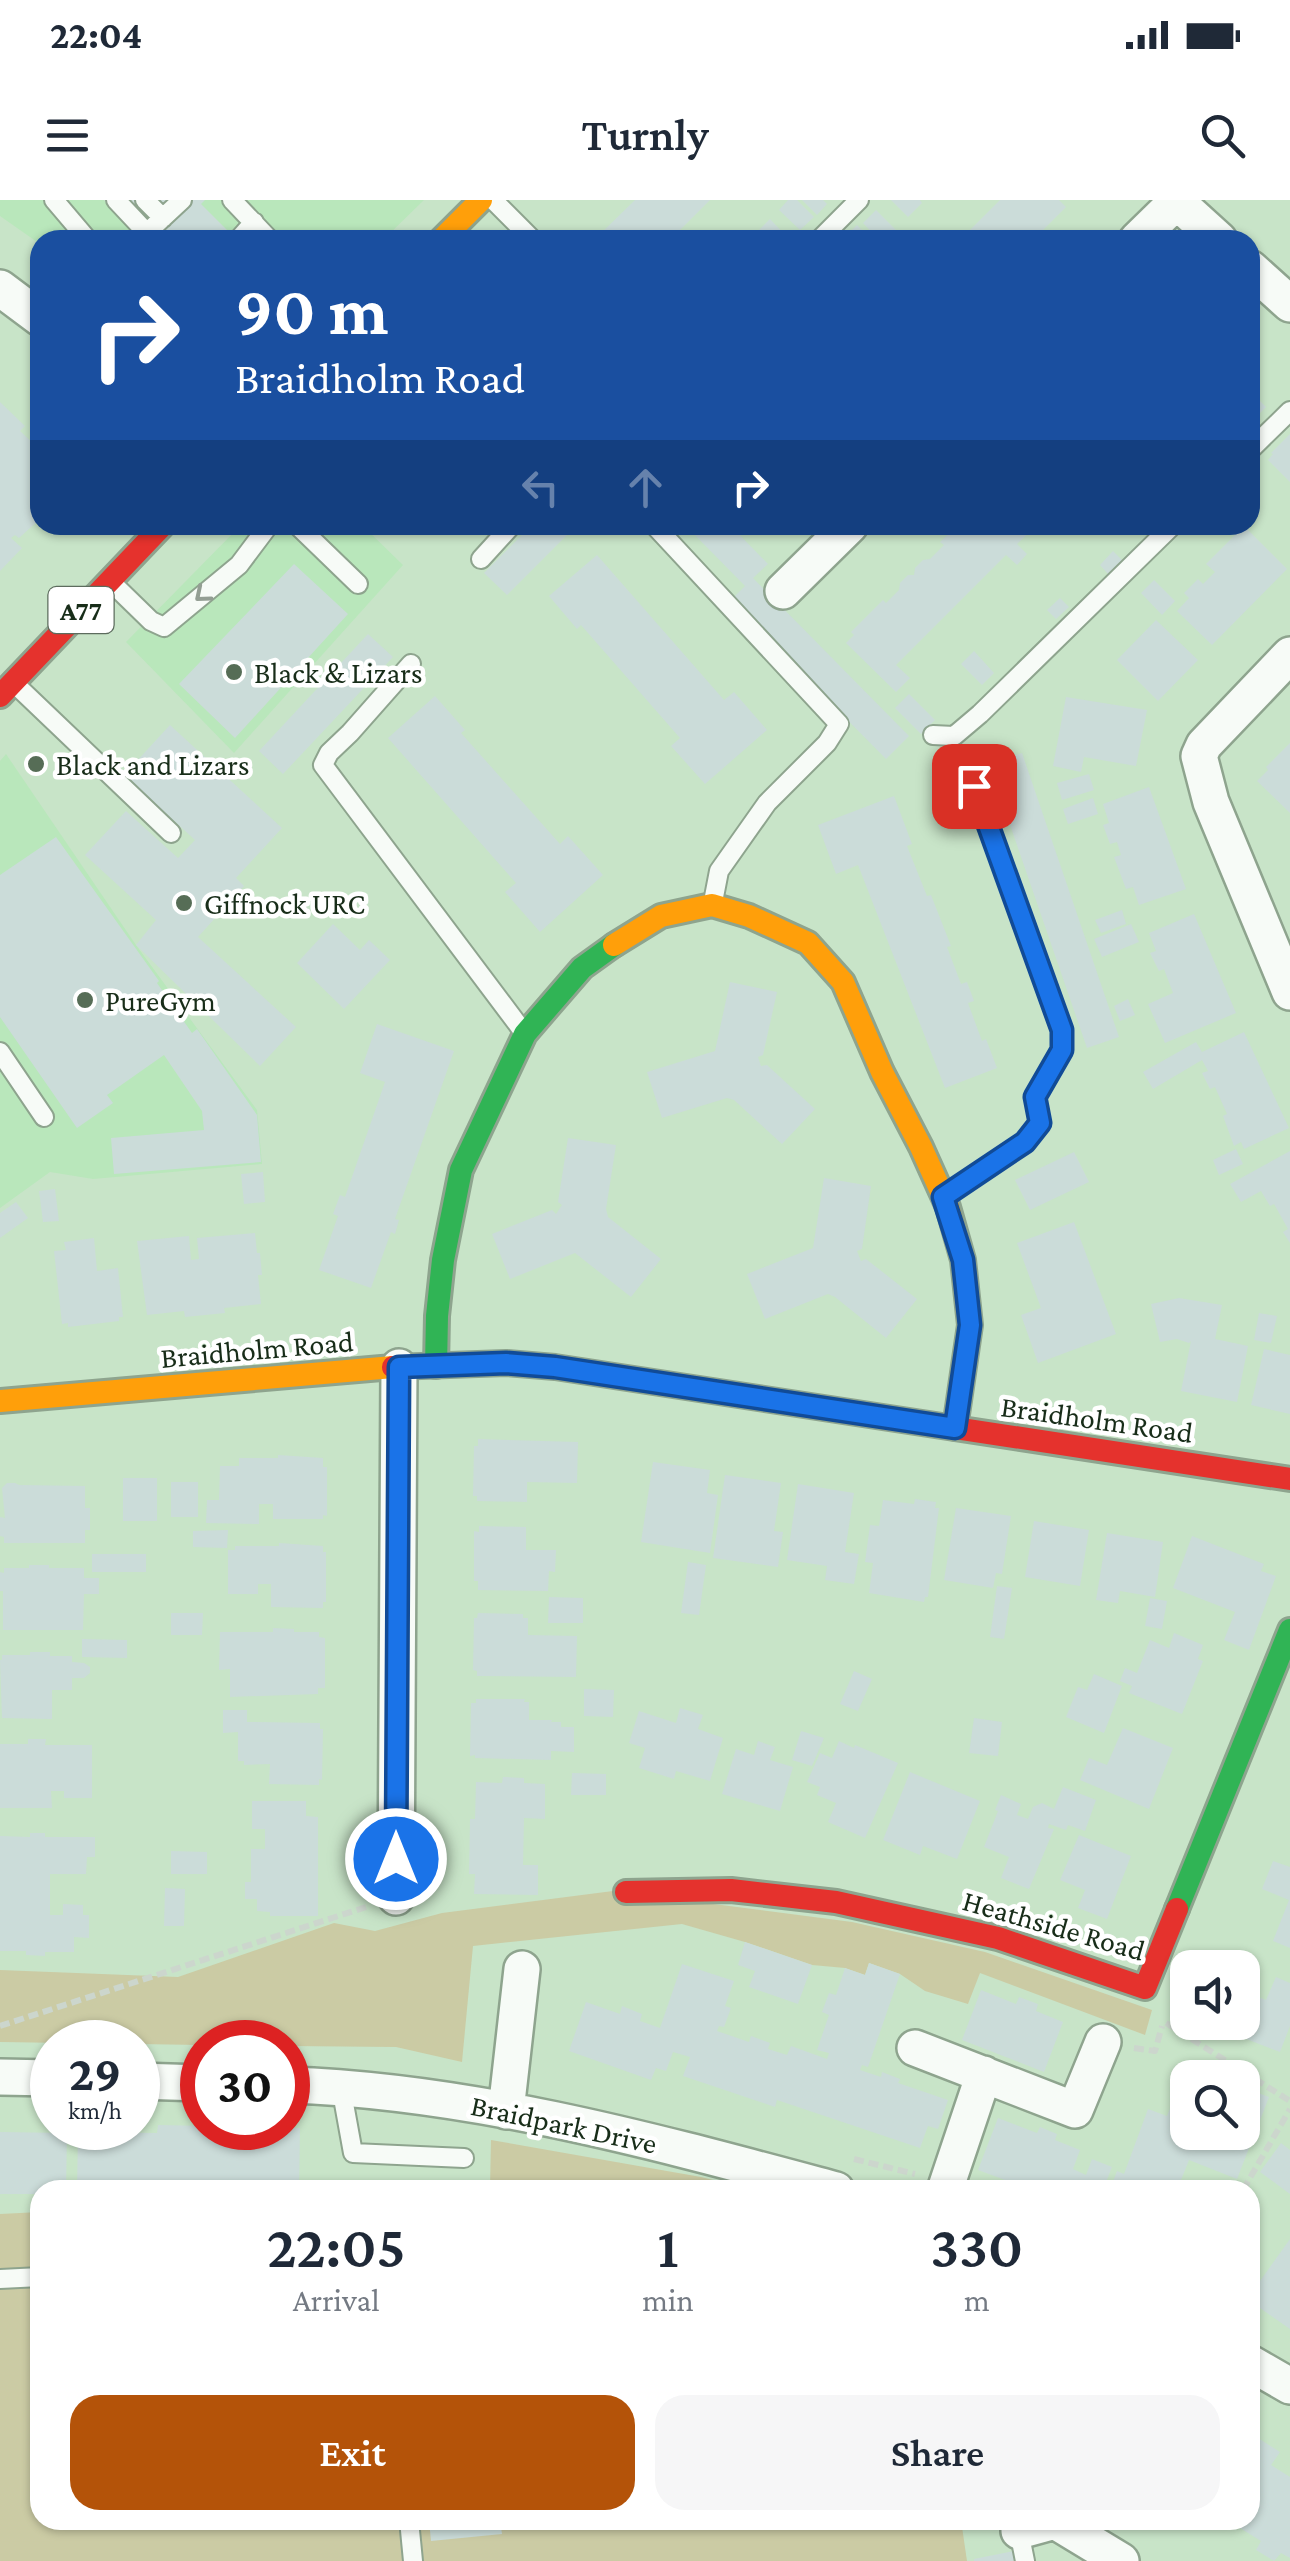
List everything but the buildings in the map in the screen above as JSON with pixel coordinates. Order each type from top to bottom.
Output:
[{"type":"street","points":[[452,230],[482,200]]},
{"type":"street","points":[[1147,230],[1176,200],[1208,230]]},
{"type":"street","points":[[1260,277],[1290,304]]},
{"type":"street","points":[[0,288],[30,310]]},
{"type":"street","name":"A77","points":[[6,689],[153,535]]},
{"type":"street","points":[[782,591],[840,535]]},
{"type":"street","points":[[110,580],[119,544]]},
{"type":"street","points":[[1290,655],[1204,745],[1199,756],[1211,802],[1290,992]]},
{"type":"street","points":[[436,1366],[443,1260],[461,1170],[525,1034],[582,968],[622,939],[662,916],[712,905],[750,916],[808,943],[843,982],[943,1197],[963,1260],[970,1325],[955,1428]]},
{"type":"street","name":"Braidholm Road","points":[[0,1401],[399,1367],[506,1363],[555,1367],[1290,1480]]},
{"type":"street","points":[[396,1897],[399,1367]]},
{"type":"street","name":"Heathside Road","points":[[626,1892],[732,1890],[836,1902],[998,1938],[1146,1988],[1290,1630]]},
{"type":"street","points":[[506,2111],[522,1969]]},
{"type":"street","points":[[915,2048],[1075,2110],[1103,2042]]},
{"type":"street","points":[[948,2180],[984,2074]]},
{"type":"street","points":[[0,2077],[30,2078]]},
{"type":"street","name":"Braidpark Drive","points":[[310,2086],[444,2098],[681,2148],[799,2180]]},
{"type":"street","points":[[1260,2370],[1290,2386]]},
{"type":"street","points":[[1022,2546],[1043,2530]]},
{"type":"street","points":[[1070,2530],[1121,2561]]},
{"type":"lane","points":[[54,200],[80,230]]},
{"type":"lane","points":[[116,200],[138,230]]},
{"type":"lane","points":[[146,200],[163,218]]},
{"type":"lane","points":[[232,200],[250,230]]},
{"type":"lane","points":[[493,200],[523,230]]},
{"type":"lane","points":[[828,230],[859,200]]},
{"type":"lane","points":[[150,230],[178,201]]},
{"type":"lane","points":[[1260,440],[1290,411]]},
{"type":"lane","points":[[110,580],[151,620],[164,626],[239,565],[261,535]]},
{"type":"lane","points":[[307,535],[358,584]]},
{"type":"lane","points":[[480,559],[503,535]]},
{"type":"lane","points":[[663,535],[839,724],[827,743],[767,803],[719,871],[712,905]]},
{"type":"lane","points":[[933,735],[954,736],[980,714],[1164,535]]},
{"type":"lane","points":[[411,664],[329,753],[324,765],[525,1034]]},
{"type":"lane","points":[[6,689],[172,833]]},
{"type":"lane","points":[[943,1197],[1025,1142],[1040,1123],[1035,1097],[1062,1050],[1062,1030],[974,786]]},
{"type":"lane","points":[[0,1052],[44,1117]]},
{"type":"lane","points":[[341,2087],[353,2153],[464,2158]]},
{"type":"lane","points":[[0,2279],[30,2278]]},
{"type":"lane","points":[[410,2530],[412,2561]]},
{"type":"path","points":[[0,2026],[396,1897]]},
{"type":"path","points":[[1146,1988],[1163,2022],[1290,2100]]},
{"type":"path","points":[[1249,2180],[1290,2109]]},
{"type":"shaded area","points":[[0,200],[424,200],[393,230],[30,230],[30,237],[0,216]]},
{"type":"shaded area","points":[[231,535],[372,535],[403,565],[234,753],[126,642]]},
{"type":"shaded area","name":"PureGym","points":[[6,754],[136,945],[257,1110],[262,1164],[93,1179],[50,1172],[0,1208],[0,761]]},
{"type":"shaded area","points":[[613,1891],[852,1922],[985,1952],[1152,2010],[1145,2035],[980,1973],[968,2004],[925,1991],[900,1974],[869,1963],[865,1975],[845,1968],[812,1965],[682,1924],[473,1946],[462,2062],[396,2047],[310,2046],[310,2020],[180,2020],[180,2045],[160,2044],[160,2020],[30,2020],[30,2042],[0,2042],[0,1970],[178,1977],[334,1923],[375,1931],[442,1913]]},
{"type":"shaded area","points":[[491,2140],[713,2180],[490,2180]]},
{"type":"shaded area","points":[[30,2212],[30,2530],[962,2530],[967,2561],[0,2561],[0,2214]]},
{"type":"traffic: fast","points":[[436,1366],[443,1260],[461,1170],[525,1034],[582,968],[614,945]]},
{"type":"traffic: fast","points":[[1177,1909],[1290,1630]]},
{"type":"traffic: slow","points":[[451,230],[481,200]]},
{"type":"traffic: slow","points":[[614,945],[661,916],[712,905],[749,916],[808,943],[843,982],[948,1207],[963,1260],[970,1325],[955,1428]]},
{"type":"traffic: slow","points":[[0,1401],[393,1367]]},
{"type":"traffic: jam","points":[[0,696],[153,535]]},
{"type":"traffic: jam","points":[[393,1367],[506,1363],[555,1367],[1290,1479]]},
{"type":"traffic: jam","points":[[626,1892],[731,1890],[836,1902],[998,1938],[1145,1988],[1177,1909]]},
{"type":"place","name":"Black & Lizars","points":[[234,672]]},
{"type":"place","name":"Black and Lizars","points":[[36,764]]},
{"type":"place","name":"Giffnock URC","points":[[184,903]]},
{"type":"place","name":"PureGym","points":[[85,1000]]},
{"type":"route","points":[[396,1859],[399,1367],[506,1363],[555,1367],[955,1428],[970,1325],[963,1260],[943,1197],[1025,1142],[1040,1123],[1035,1097],[1062,1050],[1062,1030],[974,786]]}]
